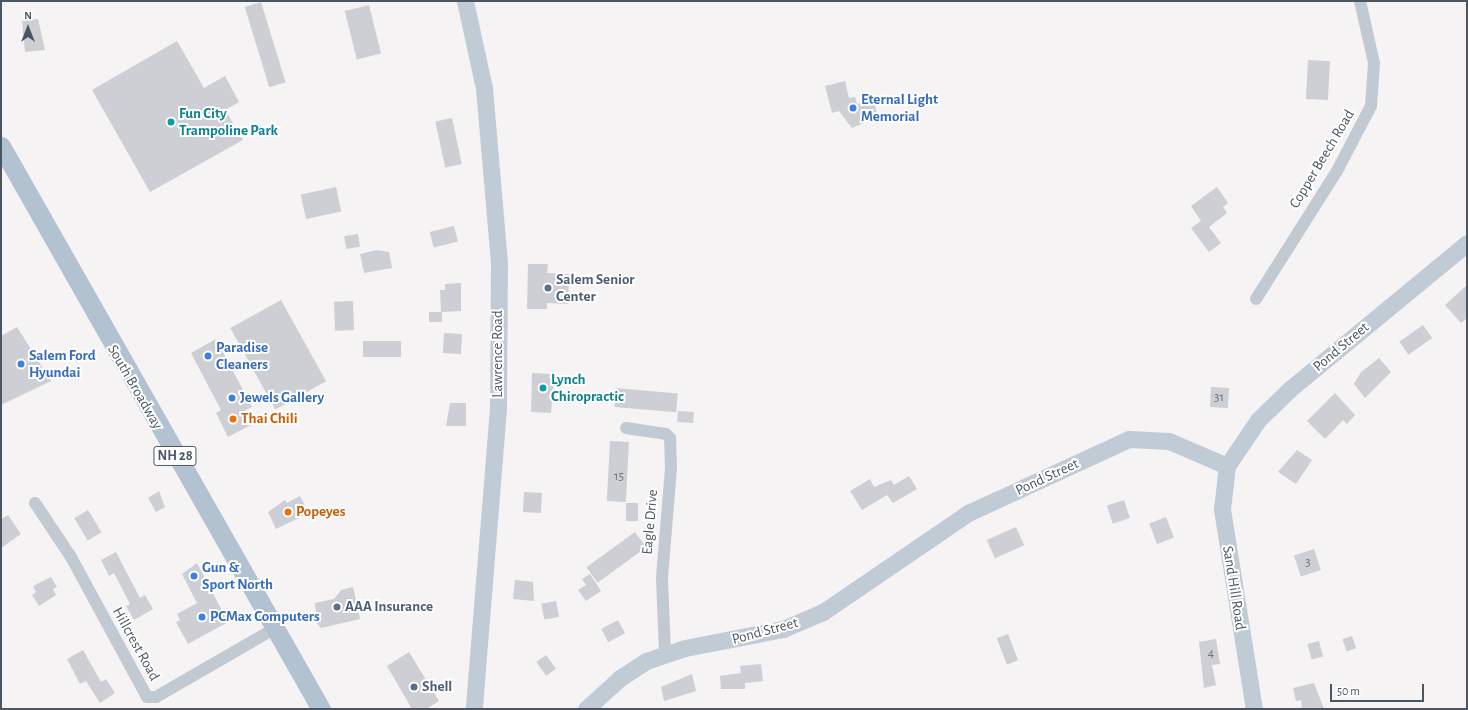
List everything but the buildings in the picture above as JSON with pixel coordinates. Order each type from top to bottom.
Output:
[{"type":"main road","name":"South Broadway","points":[[1,146],[274,629],[321,709]]},
{"type":"street","name":"Lawrence Road","points":[[465,1],[484,88],[499,262],[498,408],[474,709]]},
{"type":"street","name":"Copper Beech Road","points":[[1256,299],[1338,170],[1372,106],[1374,63],[1360,1]]},
{"type":"street","name":"Pond Street","points":[[586,709],[620,678],[665,654],[769,633],[803,621],[847,597],[906,552],[968,513],[1129,439],[1170,441],[1227,466],[1258,420],[1290,390],[1467,243]]},
{"type":"street","name":"Eagle Drive","points":[[626,428],[666,434],[670,438],[671,468],[662,578],[665,654]]},
{"type":"street","name":"Sand Hill Road","points":[[1227,466],[1222,509],[1254,709]]},
{"type":"street","name":"Hillcrest Road","points":[[35,503],[71,557],[148,697],[156,697],[274,629]]},
{"type":"place","name":"Eternal Light Memorial","points":[[853,108]]},
{"type":"place","name":"Fun City Trampoline Park","points":[[171,122]]},
{"type":"place","name":"Salem Senior Center","points":[[548,288]]},
{"type":"place","name":"Paradise Cleaners","points":[[208,356]]},
{"type":"place","name":"Salem Ford Hyundai","points":[[21,364]]},
{"type":"place","name":"Lynch Chiropractic","points":[[543,388]]},
{"type":"place","name":"Jewels Gallery","points":[[232,398]]},
{"type":"place","name":"Thai Chili","points":[[233,419]]},
{"type":"place","name":"Popeyes","points":[[288,512]]},
{"type":"place","name":"Gun & Sport North","points":[[194,576]]},
{"type":"place","name":"AAA Insurance","points":[[337,607]]},
{"type":"place","name":"PCMax Computers","points":[[202,617]]},
{"type":"place","name":"Shell","points":[[414,687]]}]
